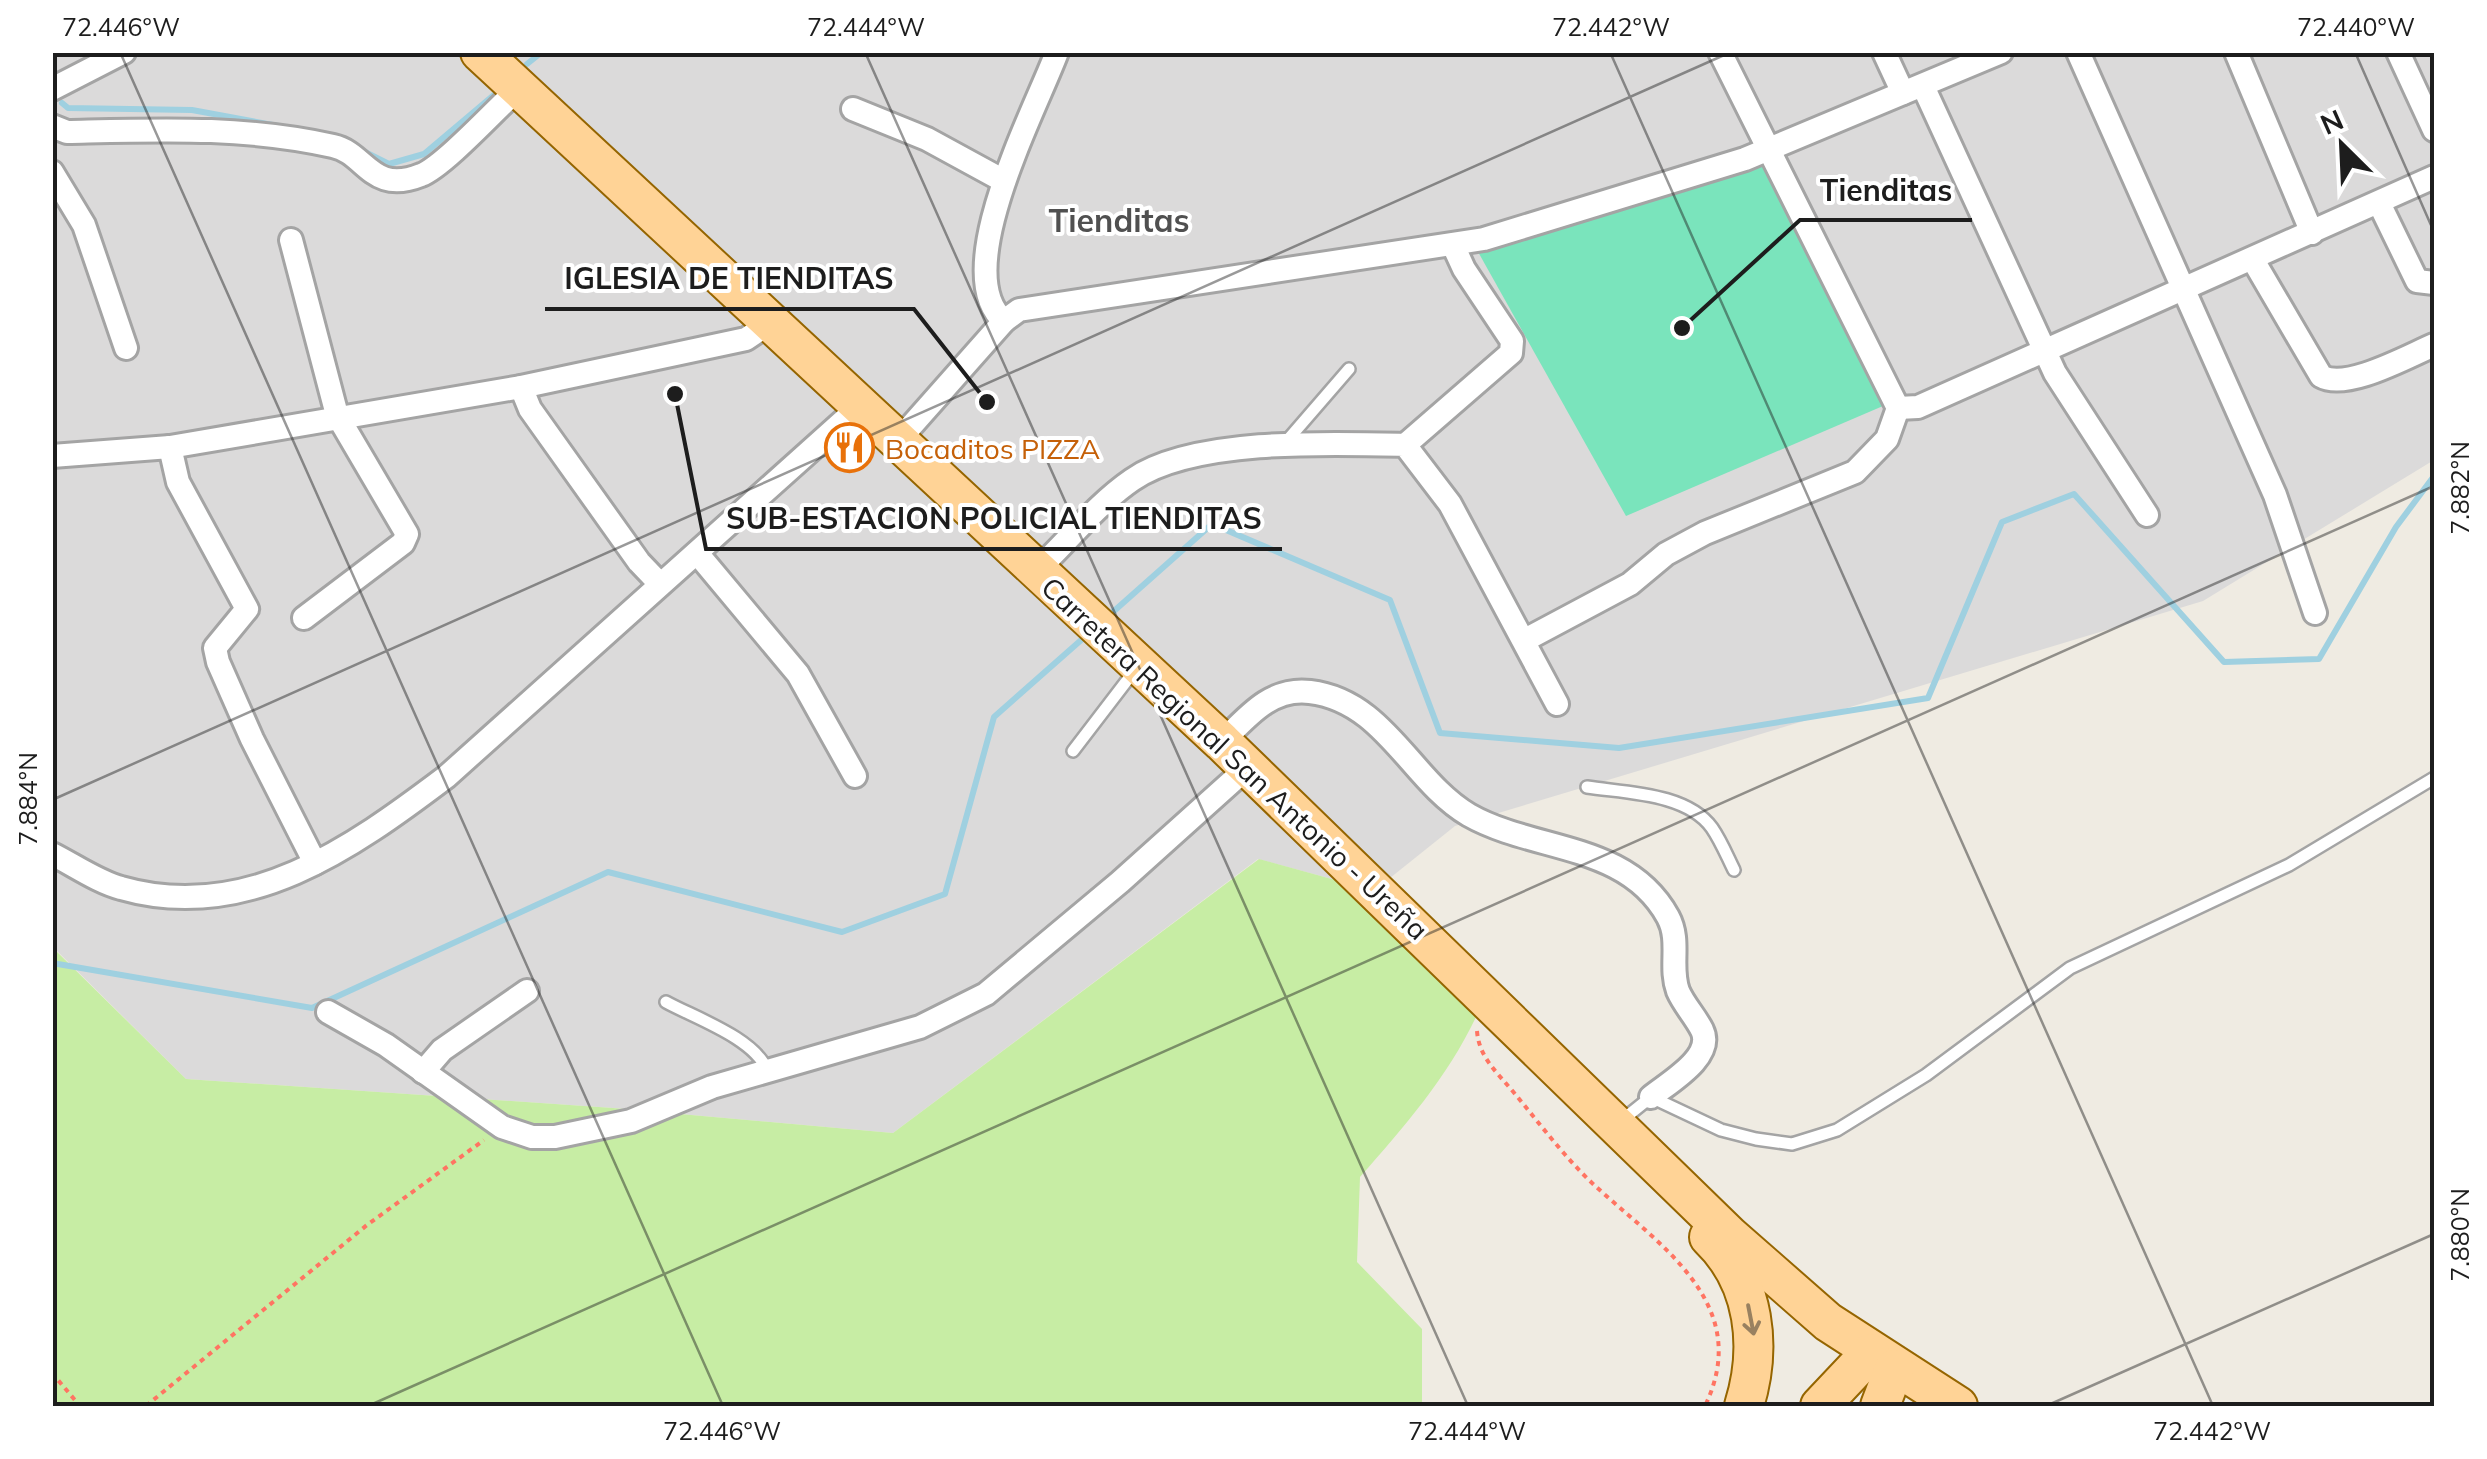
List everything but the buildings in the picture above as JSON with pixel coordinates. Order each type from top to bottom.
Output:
[{"type":"main road","name":"Carretera Regional San Antonio - Ureña","points":[[487,55],[518,89],[768,324],[1235,754],[1522,1028],[1730,1236],[1882,1361],[1958,1406]]},
{"type":"main road","points":[[1522,1028],[1534,1054],[1594,1128],[1718,1245],[1737,1274],[1750,1310],[1756,1350],[1744,1406]]},
{"type":"main road","points":[[1820,1406],[1882,1361]]},
{"type":"main road","points":[[1880,1406],[1882,1361]]},
{"type":"street","points":[[52,89],[124,52]]},
{"type":"street","points":[[1004,321],[990,308],[983,284],[1004,181],[1057,52]]},
{"type":"street","points":[[1525,640],[1630,584],[1666,554],[1705,533],[1855,472],[1887,438],[1898,408],[1720,52]]},
{"type":"street","points":[[1884,52],[1913,89],[2045,350],[2105,456],[2147,515]]},
{"type":"street","points":[[896,442],[1004,321],[1039,304],[1484,240],[1768,150],[2001,52]]},
{"type":"street","points":[[2078,52],[2275,495],[2315,612]]},
{"type":"street","points":[[2236,52],[2312,233]]},
{"type":"street","points":[[2398,52],[2434,130]]},
{"type":"street","points":[[57,135],[220,128],[340,147],[374,176],[394,179],[423,175],[518,89]]},
{"type":"street","points":[[853,108],[927,140],[1004,181]]},
{"type":"street","points":[[52,172],[84,224],[126,348]]},
{"type":"street","points":[[1898,408],[1918,407],[2434,177]]},
{"type":"street","points":[[2379,203],[2417,281],[2434,282]]},
{"type":"street","points":[[291,240],[336,415],[406,534],[403,543],[304,618]]},
{"type":"street","points":[[1036,571],[1129,482],[1161,463],[1190,455],[1284,448],[1404,445],[1511,353],[1512,341],[1464,269],[1453,244]]},
{"type":"street","points":[[2252,260],[2314,366],[2330,382],[2348,380],[2434,346]]},
{"type":"street","points":[[52,456],[170,447],[336,415],[522,387],[746,339],[768,324]]},
{"type":"street","points":[[522,387],[530,410],[639,562],[660,584]]},
{"type":"street","points":[[52,854],[120,888],[210,899],[260,888],[373,832],[446,776],[859,408]]},
{"type":"street","points":[[1404,445],[1450,504],[1557,704]]},
{"type":"street","points":[[170,447],[178,482],[248,609],[215,648],[218,662],[252,740],[316,863]]},
{"type":"street","points":[[697,553],[798,674],[855,776]]},
{"type":"street","points":[[328,1012],[502,1127],[532,1137],[597,1130],[766,1070],[920,1027],[986,994],[1120,882],[1235,754],[1266,701],[1296,690],[1316,692],[1374,721],[1445,797],[1471,816],[1593,856],[1633,877],[1670,919],[1676,945],[1674,980],[1704,1034],[1700,1054],[1650,1097]]},
{"type":"street","points":[[423,1072],[442,1050],[528,991]]},
{"type":"lane","points":[[1284,448],[1304,416],[1349,369]]},
{"type":"lane","points":[[1072,752],[1127,657]]},
{"type":"lane","points":[[1618,1123],[1650,1097],[1721,1130],[1756,1139],[1792,1144],[1837,1130],[1926,1075],[2070,968],[2289,865],[2434,778]]},
{"type":"lane","points":[[1588,787],[1666,800],[1690,810],[1710,826],[1734,870]]},
{"type":"lane","points":[[666,1002],[750,1048],[762,1059],[766,1070]]},
{"type":"path","points":[[1476,1018],[1478,1050],[1553,1142],[1698,1284],[1719,1337],[1719,1362],[1704,1406]]},
{"type":"path","points":[[146,1406],[367,1224],[502,1127]]},
{"type":"path","points":[[52,1374],[80,1406]]},
{"type":"shaded area","points":[[52,53],[2434,53],[2434,460],[2203,601],[1455,826],[1390,878],[1365,857],[1339,881],[1258,859],[893,1133],[613,1108],[186,1079],[53,947]]},
{"type":"green space","points":[[1762,164],[1883,406],[1626,516],[1477,250]]},
{"type":"green space","points":[[1259,859],[1339,881],[1476,1017],[1438,1081],[1360,1177],[1357,1262],[1422,1329],[1422,1406],[53,1406],[52,947],[186,1079],[613,1108],[893,1133]]},
{"type":"waterway","points":[[527,64],[542,52]]},
{"type":"waterway","points":[[363,151],[389,164],[424,154],[495,94]]},
{"type":"waterway","points":[[62,103],[68,108],[192,110],[333,136]]},
{"type":"waterway","points":[[1105,619],[1212,524],[1390,600],[1440,733],[1619,748],[1928,698],[2002,522],[2074,494],[2224,662],[2319,659],[2396,527],[2434,476]]},
{"type":"waterway","points":[[52,963],[312,1008],[608,872],[842,932],[945,894],[994,717],[1088,634]]},
{"type":"place","name":"Tienditas","points":[[1682,328]]},
{"type":"place","name":"SUB-ESTACION POLICIAL TIENDITAS","points":[[675,394]]},
{"type":"place","name":"IGLESIA DE TIENDITAS","points":[[987,402]]},
{"type":"place","name":"Bocaditos PIZZA","points":[[850,448]]},
{"type":"district","name":"Tienditas","points":[[1119,220]]}]
